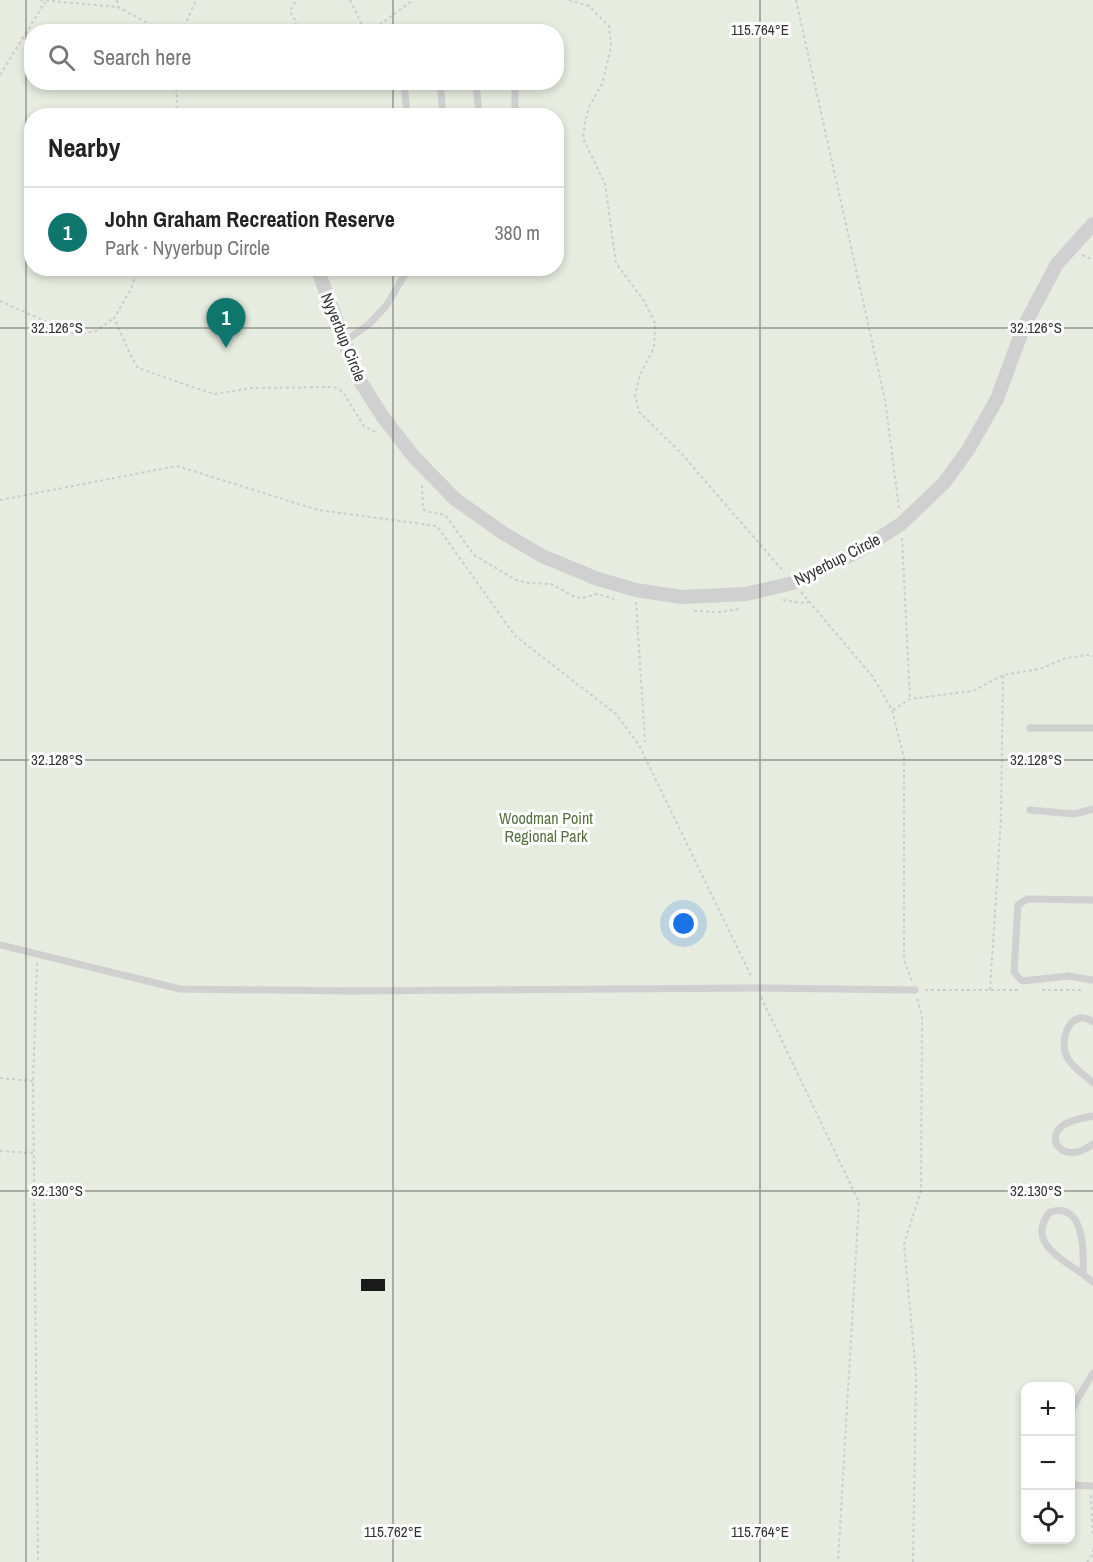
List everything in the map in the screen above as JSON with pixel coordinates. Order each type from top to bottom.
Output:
[{"type":"street","name":"Nyyerbup Circle","points":[[320,276],[358,378],[383,417],[414,457],[455,499],[503,533],[542,556],[598,579],[638,590],[682,597],[746,594],[793,583],[859,551],[901,524],[944,483],[968,450],[997,399],[1024,326],[1058,264],[1093,224]]},
{"type":"lane","points":[[405,90],[406,108]]},
{"type":"lane","points":[[441,90],[442,108]]},
{"type":"lane","points":[[477,90],[478,108]]},
{"type":"lane","points":[[514,108],[515,90]]},
{"type":"lane","points":[[344,342],[369,324],[386,306],[405,276]]},
{"type":"lane","points":[[1030,728],[1093,728]]},
{"type":"lane","points":[[1030,810],[1074,814],[1093,809]]},
{"type":"lane","points":[[1093,900],[1027,898],[1018,905],[1014,972],[1022,981],[1068,976],[1093,980]]},
{"type":"lane","points":[[0,945],[180,989],[915,990]]},
{"type":"lane","points":[[1093,1022],[1079,1018],[1073,1020],[1068,1026],[1064,1044],[1065,1055],[1072,1065],[1093,1083]]},
{"type":"lane","points":[[1093,1116],[1066,1123],[1059,1129],[1056,1137],[1057,1145],[1064,1152],[1073,1154],[1084,1151],[1093,1144]]},
{"type":"lane","points":[[1083,1272],[1084,1251],[1077,1224],[1073,1217],[1065,1211],[1050,1212],[1042,1225],[1042,1236],[1046,1245],[1093,1282]]},
{"type":"lane","points":[[1075,1403],[1093,1373]]},
{"type":"lane","points":[[1075,1485],[1092,1486]]},
{"type":"path","points":[[40,0],[118,7],[149,24]]},
{"type":"path","points":[[117,0],[118,7]]},
{"type":"path","points":[[186,24],[196,0]]},
{"type":"path","points":[[296,0],[290,12],[296,24]]},
{"type":"path","points":[[350,0],[361,24]]},
{"type":"path","points":[[381,24],[413,0]]},
{"type":"path","points":[[569,0],[589,6],[609,26],[611,47],[602,84],[590,105],[585,121],[583,138],[605,184],[616,263],[644,301],[655,323],[654,348],[640,375],[635,395],[639,412],[680,452],[873,677],[892,710],[904,758],[904,960],[922,1017],[921,1191],[904,1244],[916,1374],[913,1562]]},
{"type":"path","points":[[796,0],[885,400],[901,524],[910,699]]},
{"type":"path","points":[[31,24],[45,2]]},
{"type":"path","points":[[0,75],[24,36]]},
{"type":"path","points":[[176,90],[176,108]]},
{"type":"path","points":[[1081,254],[1093,260]]},
{"type":"path","points":[[0,301],[76,335],[96,331],[114,318]]},
{"type":"path","points":[[0,500],[177,466],[318,510],[437,526],[515,636],[616,714],[639,745],[859,1202],[838,1562]]},
{"type":"path","points":[[638,590],[635,604],[645,742]]},
{"type":"path","points":[[892,710],[910,699],[973,691],[1003,675],[1040,669],[1066,658],[1093,656]]},
{"type":"path","points":[[990,990],[1001,819],[1003,675]]},
{"type":"path","points":[[37,954],[33,1081],[38,1562]]},
{"type":"path","points":[[915,990],[1024,990]]},
{"type":"path","points":[[1036,990],[1093,990]]},
{"type":"path","points":[[0,1078],[33,1081]]},
{"type":"path","points":[[0,1151],[34,1153]]},
{"type":"path","points":[[1092,1486],[1091,1534],[1093,1536]]},
{"type":"path","points":[[1088,1562],[1093,1554],[1093,1546]]},
{"type":"green space","name":"Woodman Point Regional Park","points":[[0,0],[1093,0],[1093,1562],[0,1562]]},
{"type":"building","points":[[361,1279],[385,1279],[385,1291],[361,1291]]},
{"type":"place","name":"John Graham Recreation Reserve","points":[[226,348]]}]
